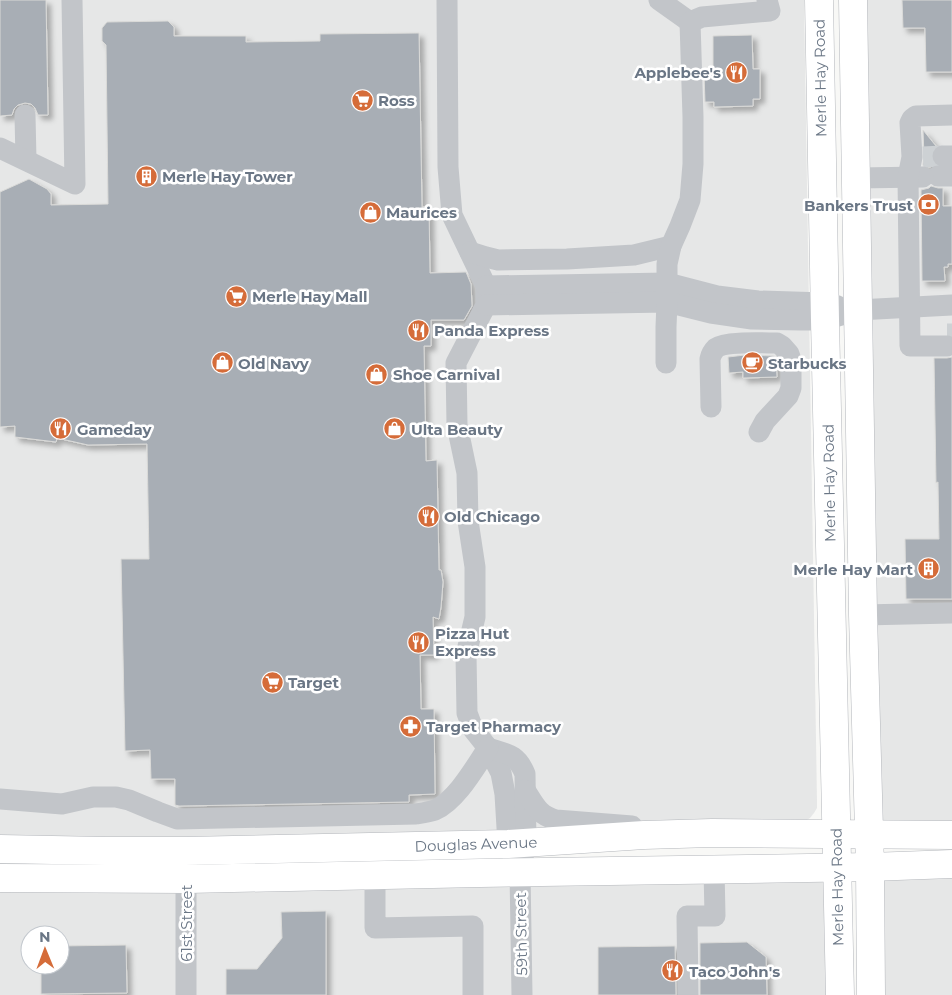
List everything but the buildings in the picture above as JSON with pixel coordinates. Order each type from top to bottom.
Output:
[{"type":"main road","name":"Merle Hay Road","points":[[819,0],[840,995]]},
{"type":"main road","points":[[853,0],[863,615],[872,995]]},
{"type":"main road","name":"Douglas Avenue","points":[[0,850],[186,851],[517,843],[712,833],[952,835]]},
{"type":"main road","name":"Douglas Avenue","points":[[0,878],[186,879],[837,868],[952,864]]},
{"type":"street","points":[[0,148],[75,184],[72,0]]},
{"type":"street","points":[[447,0],[448,167],[452,215],[470,252],[486,296],[456,363],[456,425],[467,473],[468,521],[475,568],[475,617],[466,655],[467,713],[473,729],[488,748],[501,774],[517,843]]},
{"type":"street","points":[[659,0],[690,22]]},
{"type":"street","points":[[690,22],[702,17],[770,11],[768,0]]},
{"type":"street","points":[[666,363],[667,264],[671,246],[690,200],[693,164],[690,22]]},
{"type":"street","points":[[25,115],[26,160]]},
{"type":"street","points":[[947,340],[910,341],[909,307],[931,167],[910,123],[916,116],[952,115]]},
{"type":"street","points":[[857,178],[931,167]]},
{"type":"street","points":[[470,252],[498,260],[567,260],[634,255],[671,246]]},
{"type":"street","points":[[528,286],[567,260]]},
{"type":"street","points":[[486,296],[528,286],[667,293],[711,313],[752,319],[825,311],[952,305]]},
{"type":"street","points":[[486,296],[667,293]]},
{"type":"street","points":[[711,407],[710,358],[717,347],[727,344],[777,343],[790,354],[791,388],[788,396],[765,421],[759,432]]},
{"type":"street","points":[[863,615],[952,613]]},
{"type":"street","points":[[488,748],[515,758],[522,766],[525,774],[525,790],[517,843]]},
{"type":"street","points":[[0,799],[62,804],[93,797],[116,797],[177,818],[416,814],[437,809],[453,796],[488,748]]},
{"type":"street","points":[[525,790],[541,813],[546,817],[556,820],[712,833]]},
{"type":"street","name":"59th Street","points":[[517,843],[520,872],[522,995]]},
{"type":"street","name":"61st Street","points":[[186,851],[186,995]]},
{"type":"street","points":[[688,995],[687,916],[715,916],[714,869]]},
{"type":"street","points":[[375,875],[374,928],[473,926],[473,995]]},
{"type":"shaded area","name":"Merle Hay Mall","points":[[0,0],[804,0],[817,801],[817,808],[810,818],[805,821],[483,835],[0,840]]},
{"type":"shaded area","points":[[853,0],[952,0],[952,835],[869,834]]},
{"type":"shaded area","points":[[952,864],[952,995],[871,995],[870,867]]},
{"type":"shaded area","points":[[837,868],[840,995],[0,995],[0,878]]},
{"type":"tunnel","points":[[923,157],[943,156]]},
{"type":"tunnel","points":[[947,334],[952,334]]},
{"type":"place","name":"Applebee's","points":[[737,72]]},
{"type":"place","name":"Ross","points":[[362,100]]},
{"type":"place","name":"Merle Hay Tower","points":[[146,176]]},
{"type":"place","name":"Bankers Trust","points":[[929,205]]},
{"type":"place","name":"Maurices","points":[[370,212]]},
{"type":"place","name":"Merle Hay Mall","points":[[236,296]]},
{"type":"place","name":"Panda Express","points":[[418,330]]},
{"type":"place","name":"Old Navy","points":[[222,363]]},
{"type":"place","name":"Starbucks","points":[[752,363]]},
{"type":"place","name":"Shoe Carnival","points":[[377,374]]},
{"type":"place","name":"Gameday","points":[[61,429]]},
{"type":"place","name":"Ulta Beauty","points":[[395,429]]},
{"type":"place","name":"Old Chicago","points":[[428,516]]},
{"type":"place","name":"Merle Hay Mart","points":[[929,569]]},
{"type":"place","name":"Pizza Hut Express","points":[[419,642]]},
{"type":"place","name":"Target","points":[[272,682]]},
{"type":"place","name":"Target Pharmacy","points":[[410,726]]},
{"type":"place","name":"Taco John's","points":[[673,971]]}]
